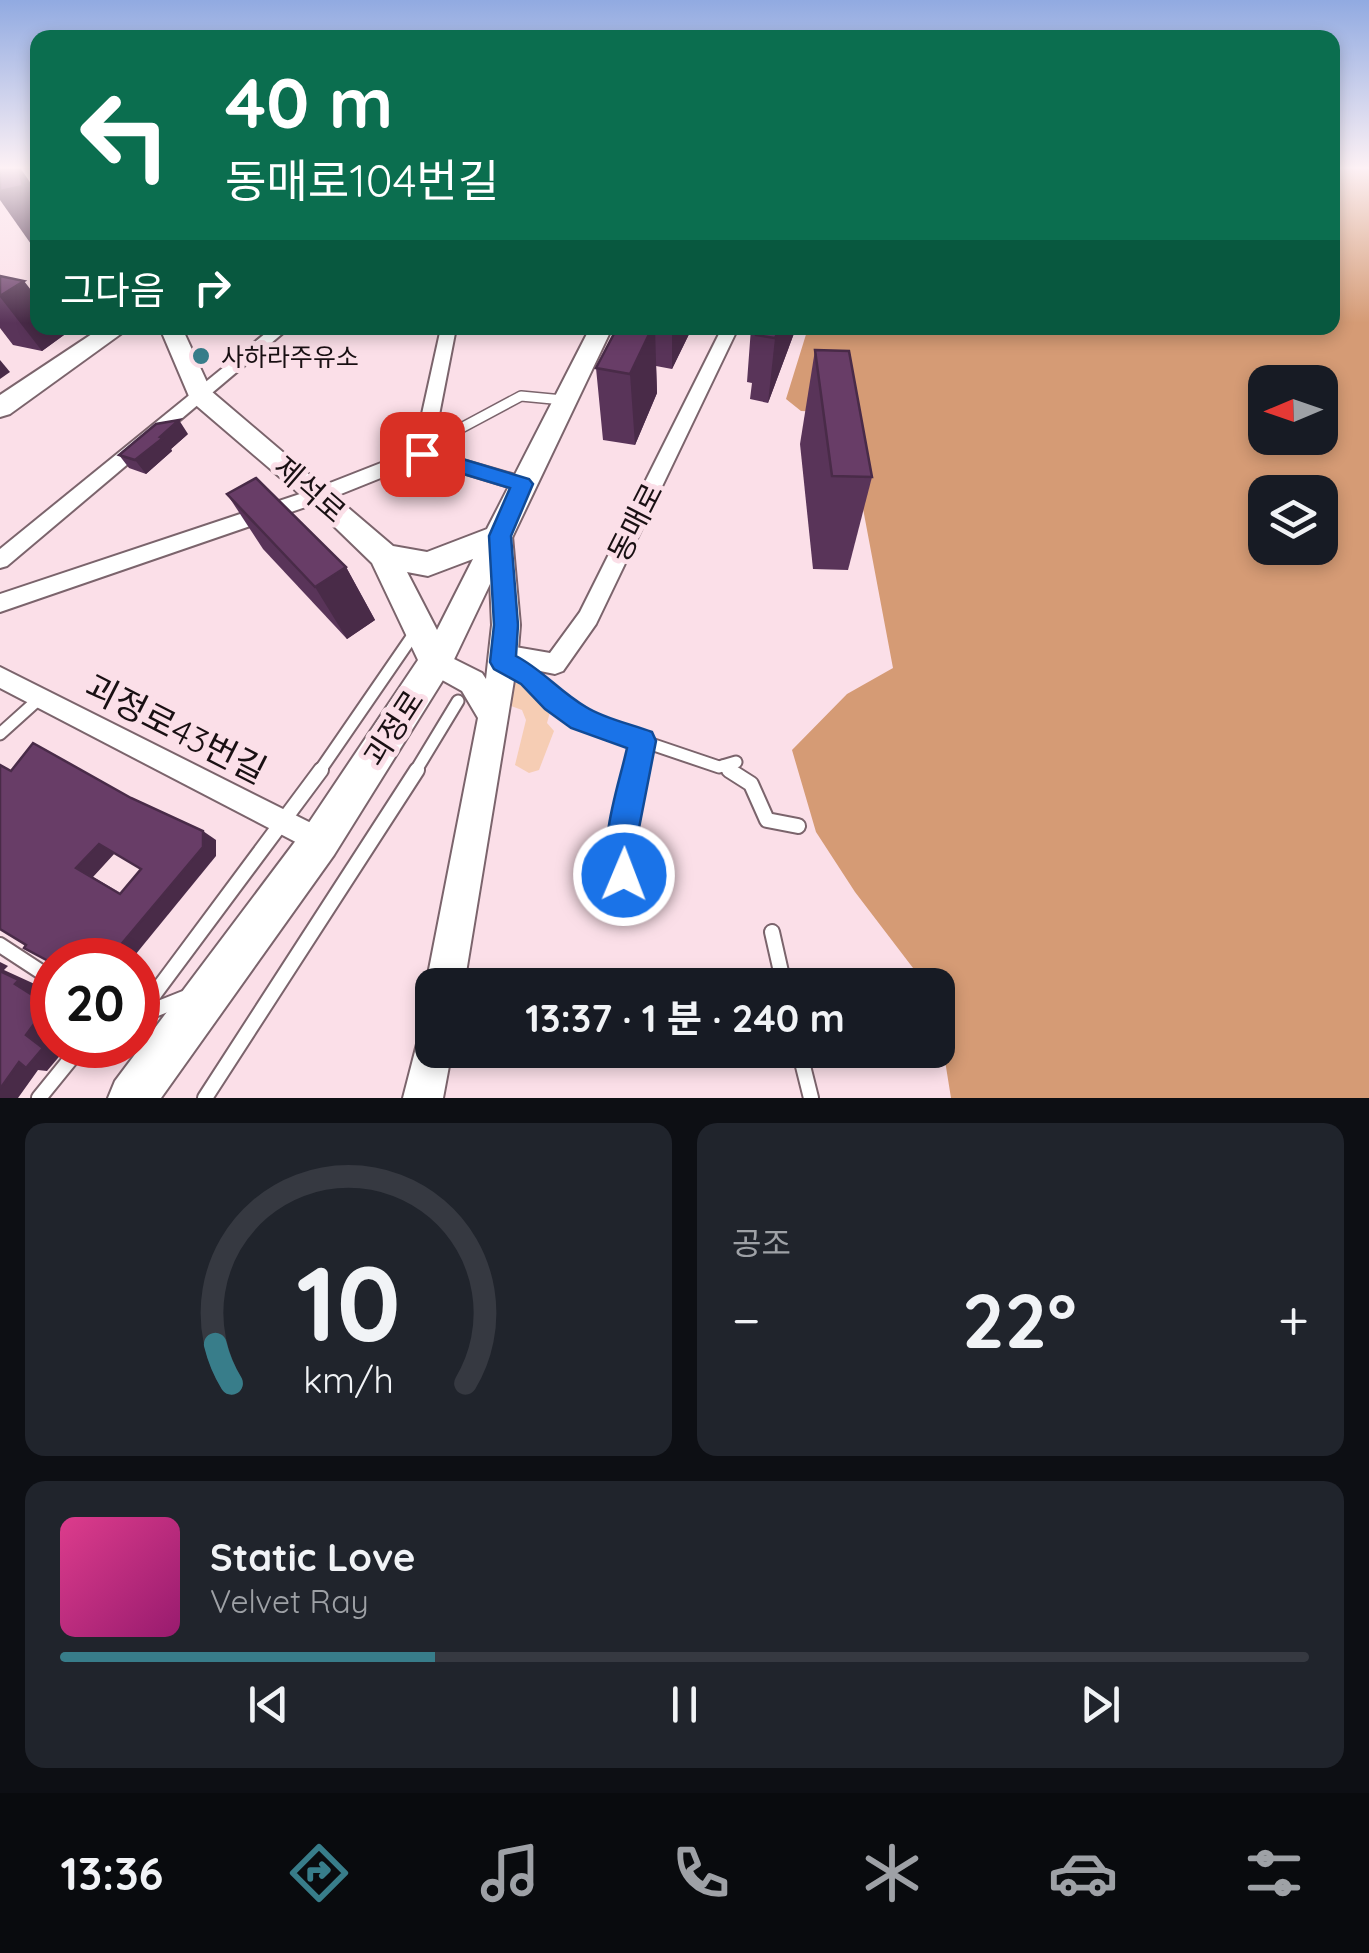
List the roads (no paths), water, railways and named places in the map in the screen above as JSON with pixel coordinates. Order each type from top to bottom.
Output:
[{"type":"main road","points":[[0,408],[107,335]]},
{"type":"main road","name":"제석로","points":[[174,335],[200,395],[319,495],[384,556],[436,662]]},
{"type":"main road","name":"괴정로","points":[[132,1098],[320,841],[436,662],[597,335]]},
{"type":"main road","points":[[384,556],[428,564],[500,536]]},
{"type":"street","points":[[0,560],[273,335]]},
{"type":"street","points":[[424,444],[447,335]]},
{"type":"street","name":"동매로","points":[[503,658],[555,664],[588,618],[727,335]]},
{"type":"street","points":[[0,603],[319,495],[424,444],[522,484]]},
{"type":"street","points":[[448,968],[503,658],[506,625],[500,536]]},
{"type":"street","points":[[436,662],[472,682],[492,714]]},
{"type":"street","name":"괴정로43번길","points":[[0,677],[320,841]]},
{"type":"street","points":[[423,1098],[429,1068]]},
{"type":"lane","points":[[424,444],[521,396],[564,400]]},
{"type":"lane","points":[[160,987],[334,752],[420,626]]},
{"type":"lane","points":[[503,658],[581,719],[642,741],[730,764],[750,782],[762,817],[775,827],[798,826]]},
{"type":"lane","points":[[0,734],[40,698]]},
{"type":"lane","points":[[205,1098],[392,812],[458,701]]},
{"type":"lane","points":[[624,875],[624,828],[642,741]]},
{"type":"lane","points":[[772,932],[780,968]]},
{"type":"lane","points":[[0,945],[30,965]]},
{"type":"lane","points":[[160,1008],[217,984]]},
{"type":"lane","points":[[39,1098],[63,1068]]},
{"type":"lane","points":[[804,1068],[811,1098]]},
{"type":"place","name":"사하라주유소","points":[[201,356]]}]
